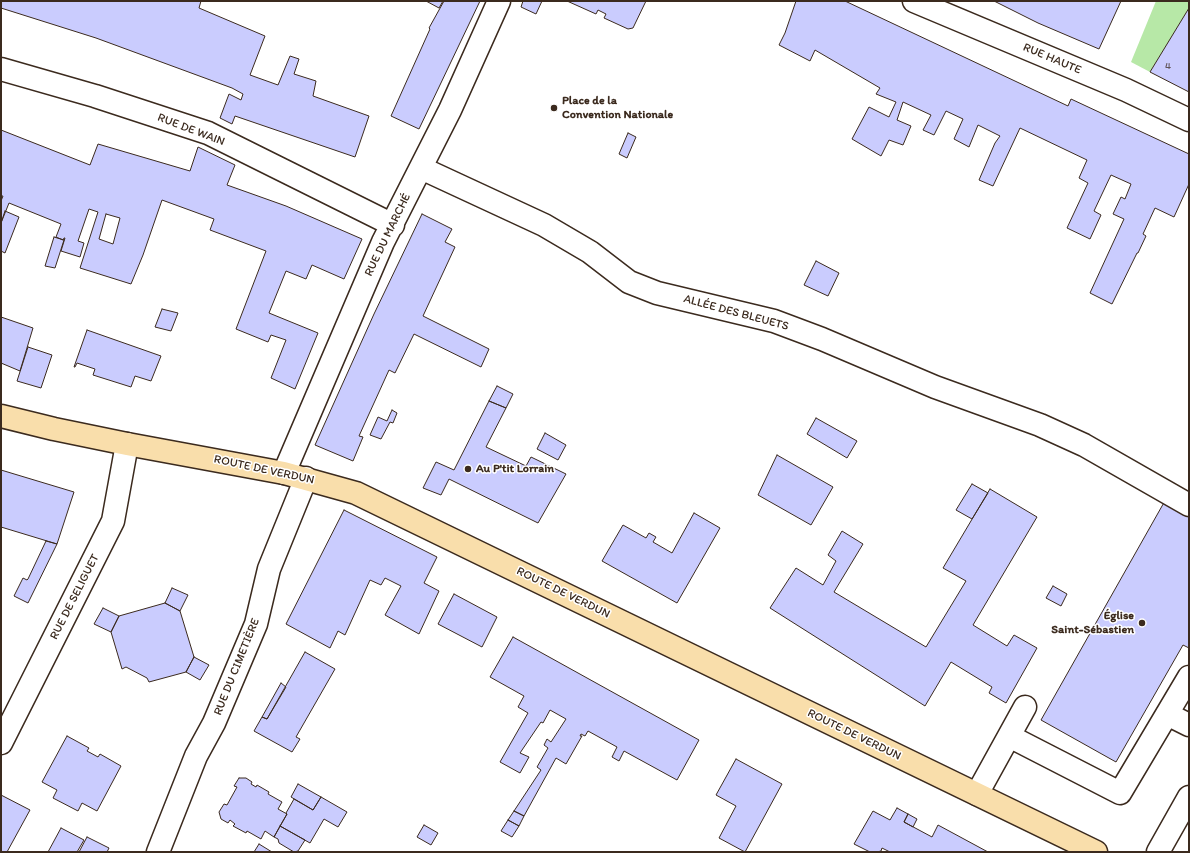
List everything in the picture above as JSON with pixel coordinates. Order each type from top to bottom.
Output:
[{"type":"main road","name":"ROUTE DE VERDUN","points":[[1,416],[126,444],[284,473],[356,493],[1096,852]]},
{"type":"street","name":"RUE HAUTE","points":[[914,1],[1126,90],[1189,120]]},
{"type":"street","name":"RUE DU MARCHÉ","points":[[284,473],[380,249],[501,10]]},
{"type":"street","name":"RUE DE WAIN","points":[[1,69],[95,96],[208,133],[393,225]]},
{"type":"street","name":"ALLÉE DES BLEUETS","points":[[421,168],[544,225],[590,252],[628,282],[657,293],[774,321],[822,339],[935,387],[1040,425],[1084,445],[1189,505]]},
{"type":"street","name":"RUE DE SELIGUET","points":[[3,734],[113,521],[126,444]]},
{"type":"street","name":"RUE DU CIMETIÈRE","points":[[158,852],[196,756],[214,723],[256,624],[269,569],[306,478]]},
{"type":"street","points":[[1009,736],[1120,793],[1189,677]]},
{"type":"street","points":[[977,794],[1025,707]]},
{"type":"street","points":[[1167,714],[1189,725]]},
{"type":"street","points":[[1158,852],[1189,797]]},
{"type":"green space","points":[[1156,1],[1189,1],[1189,10],[1150,72],[1131,62]]},
{"type":"building","points":[[1,1],[201,1],[199,8],[265,36],[250,75],[278,85],[290,56],[299,59],[294,74],[316,81],[313,96],[369,116],[355,157],[235,116],[232,124],[220,118],[229,94],[241,100],[243,94],[232,88],[96,38],[1,8]]},
{"type":"building","points":[[426,1],[443,1],[439,8]]},
{"type":"building","points":[[444,1],[480,1],[419,129],[391,116],[430,29],[429,28]]},
{"type":"building","points":[[523,1],[542,1],[536,14],[521,7]]},
{"type":"building","points":[[567,1],[646,1],[633,28],[628,29],[604,18],[606,14],[598,10],[596,14]]},
{"type":"building","points":[[796,1],[845,1],[1068,106],[1071,99],[1189,154],[1189,184],[1174,217],[1155,208],[1143,234],[1146,236],[1112,304],[1090,293],[1124,219],[1113,214],[1121,197],[1125,199],[1131,184],[1111,175],[1094,211],[1101,215],[1090,239],[1067,228],[1088,183],[1079,178],[1087,160],[1020,128],[993,186],[979,180],[995,143],[1000,136],[978,125],[969,147],[954,139],[963,119],[946,111],[934,135],[923,130],[931,115],[903,102],[897,120],[911,126],[903,145],[889,140],[881,156],[852,139],[869,107],[889,117],[896,102],[876,94],[880,88],[815,50],[810,61],[779,45],[785,33]]},
{"type":"building","points":[[994,1],[1121,1],[1099,49],[1038,23]]},
{"type":"building","points":[[1189,8],[1189,92],[1150,72]]},
{"type":"building","points":[[1,130],[90,165],[98,144],[190,171],[198,147],[235,165],[227,185],[286,206],[362,239],[344,279],[312,265],[306,279],[286,271],[269,313],[318,333],[295,389],[271,378],[286,340],[271,335],[268,342],[236,329],[266,251],[210,230],[214,219],[162,200],[143,255],[131,284],[80,268],[98,212],[89,209],[78,241],[84,243],[80,257],[61,251],[65,238],[63,240],[56,237],[61,224],[9,203],[1,223],[1,201],[3,196],[1,196]],"holes":[[[106,214],[120,218],[113,244],[99,239]]]},
{"type":"building","points":[[628,133],[636,137],[627,158],[619,154]]},
{"type":"building","points":[[5,211],[19,217],[5,253],[1,251],[1,223]]},
{"type":"building","points":[[422,214],[452,229],[445,242],[455,247],[423,316],[489,349],[481,367],[414,334],[395,373],[389,370],[359,436],[363,437],[353,461],[315,445],[374,314]]},
{"type":"building","points":[[54,237],[64,240],[55,268],[45,266]]},
{"type":"building","points":[[816,261],[839,273],[828,296],[804,285]]},
{"type":"building","points":[[162,309],[178,313],[171,331],[155,327]]},
{"type":"building","points":[[1,317],[33,328],[20,371],[1,363]]},
{"type":"building","points":[[87,330],[161,356],[151,381],[135,376],[131,387],[93,375],[95,369],[77,363],[74,367]]},
{"type":"building","points":[[28,347],[52,355],[41,388],[17,381]]},
{"type":"building","points":[[497,386],[513,394],[506,408],[489,401]]},
{"type":"building","points":[[489,401],[506,408],[486,447],[526,466],[531,457],[566,474],[538,523],[449,479],[441,495],[423,488],[436,462],[454,470]]},
{"type":"building","points":[[392,410],[397,413],[393,423],[390,422],[381,439],[370,435],[378,417],[387,421]]},
{"type":"building","points":[[816,418],[857,441],[847,458],[807,434]]},
{"type":"building","points":[[545,433],[566,445],[558,460],[537,449]]},
{"type":"building","points":[[777,455],[833,487],[811,525],[758,495]]},
{"type":"building","points":[[1,470],[74,492],[57,544],[1,527]]},
{"type":"building","points":[[972,484],[988,493],[972,519],[956,510]]},
{"type":"building","points":[[990,489],[1037,517],[973,625],[1007,646],[1014,635],[1037,648],[1006,703],[989,693],[992,687],[951,662],[925,706],[770,608],[796,568],[823,585],[836,561],[828,555],[842,531],[863,544],[834,592],[926,647],[966,581],[943,568]]},
{"type":"building","name":"Église Saint-Sébastien","points":[[1166,499],[1189,509],[1189,648],[1183,645],[1116,762],[1041,720]]},
{"type":"building","points":[[344,510],[437,557],[424,583],[439,591],[419,634],[385,615],[401,586],[385,578],[381,585],[370,580],[345,635],[338,631],[330,648],[286,624]]},
{"type":"building","points":[[694,513],[720,528],[677,603],[602,561],[623,525],[646,538],[649,533],[656,537],[653,542],[672,553]]},
{"type":"building","points":[[46,541],[57,544],[28,603],[14,596],[23,578],[28,579]]},
{"type":"building","points":[[1053,586],[1067,594],[1061,606],[1046,598]]},
{"type":"building","points":[[172,588],[188,595],[180,611],[165,603]]},
{"type":"building","points":[[454,594],[497,617],[482,647],[438,624]]},
{"type":"building","points":[[165,603],[180,611],[194,657],[186,672],[149,682],[147,678],[126,667],[122,669],[111,632],[119,616]]},
{"type":"building","points":[[103,608],[119,616],[111,632],[94,624]]},
{"type":"building","points":[[513,637],[699,740],[677,780],[624,751],[619,761],[612,757],[617,747],[588,731],[585,736],[581,734],[580,736],[582,736],[566,764],[556,758],[524,816],[514,811],[541,770],[537,767],[548,748],[544,745],[547,739],[551,742],[566,719],[550,710],[543,723],[541,722],[520,753],[529,757],[520,773],[500,762],[528,713],[518,707],[524,696],[490,677]]},
{"type":"building","points":[[305,652],[335,669],[296,737],[300,739],[292,752],[254,731],[262,717],[267,719]]},
{"type":"building","points":[[194,657],[209,665],[200,680],[186,672]]},
{"type":"building","points":[[281,683],[286,687],[267,719],[262,717]]},
{"type":"building","points":[[67,736],[89,748],[87,751],[98,757],[100,754],[121,766],[97,811],[82,803],[78,811],[53,798],[57,790],[42,782]]},
{"type":"building","points":[[736,759],[782,784],[745,852],[719,838],[736,806],[716,795]]},
{"type":"building","points":[[239,778],[246,778],[252,782],[251,784],[256,787],[257,785],[269,792],[268,794],[282,802],[278,809],[287,814],[274,837],[265,831],[261,839],[247,831],[246,833],[233,826],[235,824],[230,820],[228,823],[221,819],[219,812],[224,804],[227,805],[237,787],[234,786]]},
{"type":"building","points":[[298,784],[321,797],[313,810],[291,797]]},
{"type":"building","points":[[1,795],[30,810],[7,852],[1,852]]},
{"type":"building","points":[[321,797],[347,812],[338,827],[324,819],[310,843],[280,826],[294,799],[313,810]]},
{"type":"building","points":[[897,808],[908,814],[904,822],[932,837],[938,825],[988,852],[890,852],[882,848],[881,851],[870,852],[854,844],[873,811],[890,820]]},
{"type":"building","points":[[514,811],[524,816],[519,826],[508,820]]},
{"type":"building","points":[[908,814],[917,819],[913,827],[904,822]]},
{"type":"building","points":[[508,820],[519,826],[512,837],[501,831]]},
{"type":"building","points":[[424,825],[438,833],[431,845],[417,837]]},
{"type":"building","points":[[280,826],[305,840],[298,851],[294,852],[279,843],[278,839],[274,837]]},
{"type":"building","points":[[61,828],[84,840],[77,852],[48,852]]},
{"type":"building","points":[[87,837],[109,848],[107,852],[79,852]]},
{"type":"building","points":[[259,844],[272,852],[254,852]]},
{"type":"place","name":"Place de la Convention Nationale","points":[[554,108]]},
{"type":"place","name":"Au P'tit Lorrain","points":[[468,469]]},
{"type":"place","name":"Église Saint-Sébastien","points":[[1142,623]]}]
